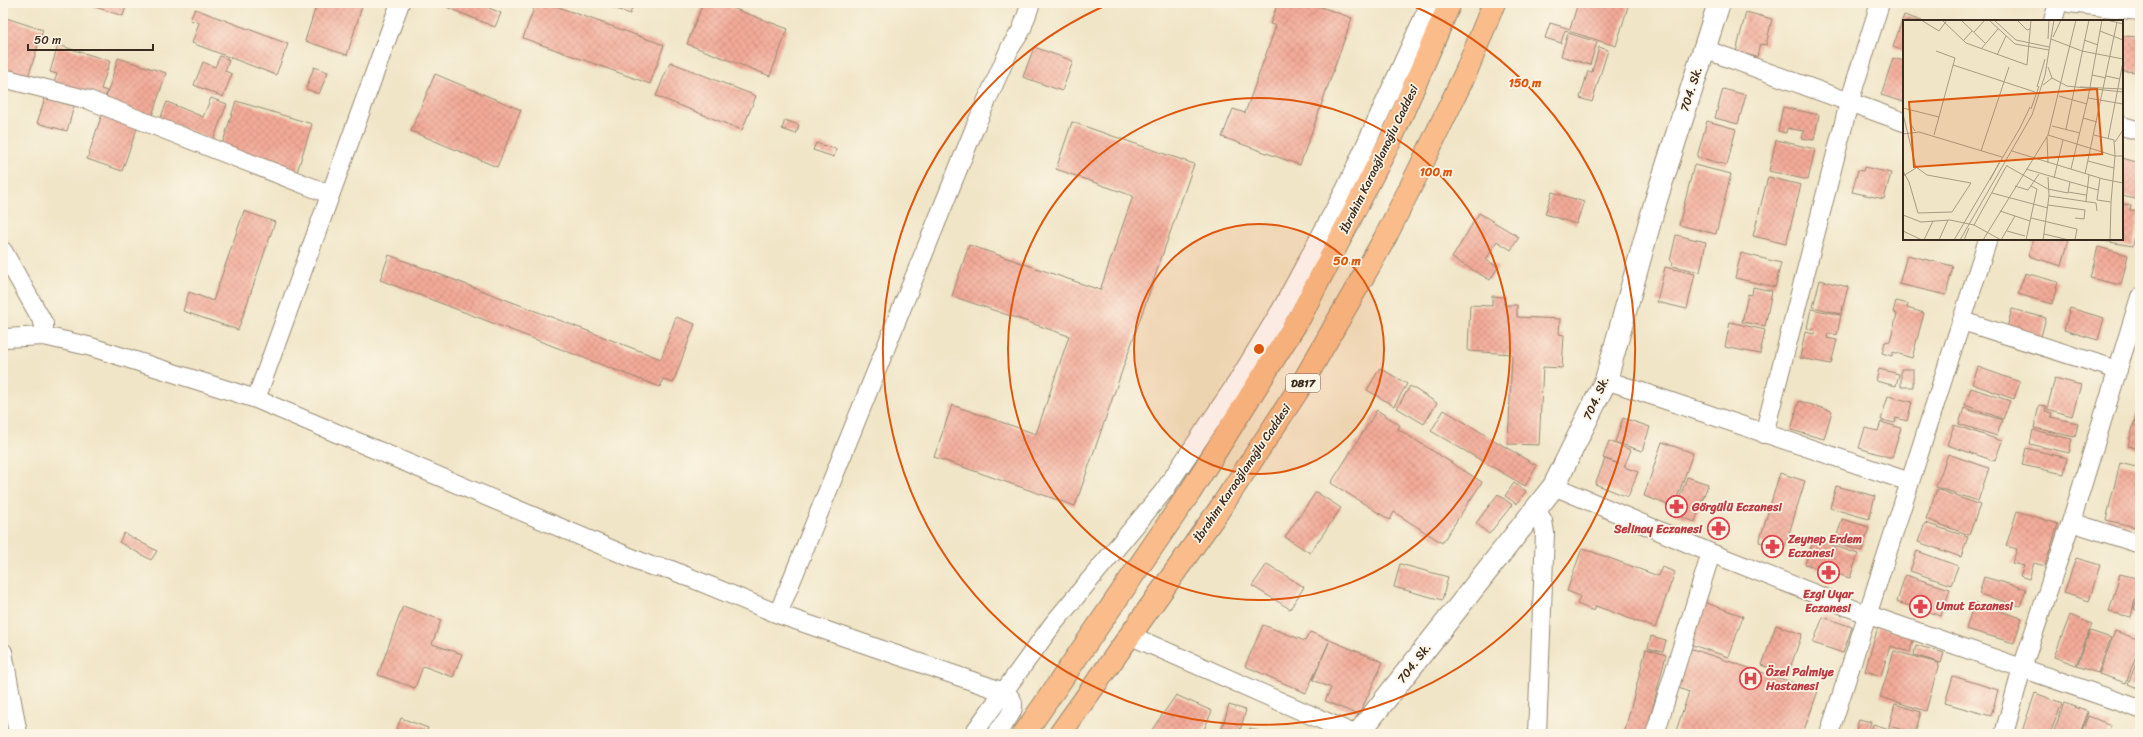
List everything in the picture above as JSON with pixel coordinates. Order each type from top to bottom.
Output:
[{"type":"highway","name":"İbrahim Karaoğlanoğlu Caddesi","points":[[1024,734],[1190,492],[1300,317],[1392,137],[1450,3]]},
{"type":"highway","name":"İbrahim Karaoğlanoğlu Caddesi","points":[[1060,734],[1219,510],[1302,384],[1385,238],[1466,72],[1494,3]]},
{"type":"street","points":[[256,399],[329,194],[400,3]]},
{"type":"street","points":[[778,614],[975,127],[1010,48],[1021,31],[1032,3]]},
{"type":"street","points":[[973,734],[1053,624],[1163,492],[1237,382],[1285,301],[1346,188],[1430,3]]},
{"type":"street","name":"704. Sk.","points":[[1358,734],[1554,486],[1606,380],[1656,200],[1719,3]]},
{"type":"street","points":[[1764,434],[1849,103],[1880,3]]},
{"type":"street","points":[[2052,20],[2058,3]]},
{"type":"street","points":[[2069,3],[2140,12]]},
{"type":"street","points":[[1704,49],[1903,122]]},
{"type":"street","points":[[3,78],[88,100],[329,194]]},
{"type":"street","points":[[2123,126],[2140,131]]},
{"type":"street","points":[[1828,734],[1988,240]]},
{"type":"street","points":[[3,251],[44,324],[44,336]]},
{"type":"street","points":[[2004,734],[2022,668],[2072,522],[2140,297]]},
{"type":"street","points":[[1962,320],[2118,370]]},
{"type":"street","points":[[3,338],[44,336],[88,346],[256,399],[651,566],[669,569],[778,614],[1004,692],[1012,697],[1014,702],[1012,710],[996,734]]},
{"type":"street","points":[[1606,380],[1910,482]]},
{"type":"street","points":[[1554,486],[1711,553],[1866,614],[2140,709]]},
{"type":"street","points":[[1536,509],[1543,521],[1545,533],[1537,734]]},
{"type":"street","points":[[2072,522],[2140,544]]},
{"type":"street","points":[[1655,734],[1711,553]]},
{"type":"street","points":[[1129,635],[1354,734]]},
{"type":"street","points":[[3,652],[18,734]]},
{"type":"building","points":[[83,3],[127,3],[123,16]]},
{"type":"building","points":[[317,3],[363,3],[347,55],[305,41]]},
{"type":"building","points":[[445,3],[491,3],[489,8],[501,13],[495,27],[444,6]]},
{"type":"building","points":[[536,3],[547,3],[664,45],[650,84],[523,38]]},
{"type":"building","points":[[600,3],[634,3],[630,14]]},
{"type":"building","points":[[703,3],[719,3],[788,29],[770,76],[687,44]]},
{"type":"building","points":[[1278,3],[1310,3],[1352,18],[1300,165],[1222,137],[1233,109],[1245,113],[1276,26],[1270,24]]},
{"type":"building","points":[[1578,3],[1629,3],[1616,46],[1565,30],[1561,43],[1545,38],[1550,23],[1570,29]]},
{"type":"building","points":[[195,9],[288,44],[276,75],[192,43],[199,23],[190,20]]},
{"type":"building","points":[[1746,12],[1772,19],[1766,45],[1760,44],[1757,57],[1736,52]]},
{"type":"building","points":[[1904,15],[1919,20],[1903,20],[1903,51],[1893,47]]},
{"type":"building","points":[[3,17],[43,30],[28,77],[3,69]]},
{"type":"building","points":[[1568,33],[1597,42],[1590,65],[1561,56]]},
{"type":"building","points":[[2123,36],[2140,37],[2139,72],[2123,71]]},
{"type":"building","points":[[58,45],[110,61],[101,89],[107,91],[105,99],[54,83],[57,74],[50,72]]},
{"type":"building","points":[[1034,47],[1073,61],[1062,91],[1023,77]]},
{"type":"building","points":[[1599,47],[1608,50],[1592,102],[1580,98],[1588,71],[1592,72]]},
{"type":"building","points":[[220,56],[229,60],[225,71],[232,74],[223,97],[194,85],[203,62],[215,67]]},
{"type":"building","points":[[118,58],[166,73],[152,116],[105,101]]},
{"type":"building","points":[[1893,58],[1903,61],[1903,102],[1881,95]]},
{"type":"building","points":[[670,62],[756,96],[742,130],[656,96]]},
{"type":"building","points":[[314,67],[328,72],[319,94],[306,89]]},
{"type":"building","points":[[435,74],[521,110],[497,167],[411,131]]},
{"type":"building","points":[[1723,89],[1746,95],[1738,124],[1715,118]]},
{"type":"building","points":[[45,98],[74,106],[67,131],[37,123]]},
{"type":"building","points":[[211,98],[227,104],[213,140],[160,119],[167,102],[203,117]]},
{"type":"building","points":[[236,101],[312,124],[297,172],[221,148]]},
{"type":"building","points":[[1783,107],[1819,115],[1814,140],[1802,138],[1804,131],[1787,128],[1786,133],[1778,131]]},
{"type":"building","points":[[103,111],[139,123],[122,171],[87,159]]},
{"type":"building","points":[[785,120],[799,125],[796,134],[782,129]]},
{"type":"building","points":[[1707,121],[1736,129],[1727,165],[1697,157]]},
{"type":"building","points":[[1072,122],[1194,164],[1075,506],[934,457],[952,405],[1036,434],[1069,336],[952,296],[969,245],[1100,290],[1133,196],[1056,169]]},
{"type":"building","points":[[1776,140],[1815,149],[1808,180],[1769,171]]},
{"type":"building","points":[[816,143],[836,149],[834,157],[813,150]]},
{"type":"building","points":[[2123,158],[2140,163],[2140,200],[2123,196]]},
{"type":"building","points":[[1694,165],[1731,174],[1716,234],[1679,225]]},
{"type":"building","points":[[1864,167],[1891,173],[1884,199],[1852,192],[1858,170],[1863,171]]},
{"type":"building","points":[[1768,177],[1801,185],[1786,244],[1753,236]]},
{"type":"building","points":[[1552,192],[1584,202],[1576,224],[1545,214]]},
{"type":"building","points":[[2123,204],[2131,205],[2130,210],[2139,211],[2133,246],[2097,240],[2123,240]]},
{"type":"building","points":[[244,211],[275,222],[238,330],[183,311],[189,292],[213,301]]},
{"type":"building","points":[[1479,213],[1519,237],[1511,250],[1497,241],[1486,260],[1498,267],[1490,280],[1452,258]]},
{"type":"building","points":[[1676,235],[1706,242],[1700,272],[1672,266],[1673,262],[1670,261]]},
{"type":"building","points":[[2033,240],[2069,240],[2062,266],[2028,256]]},
{"type":"building","points":[[2098,247],[2128,255],[2121,285],[2090,278]]},
{"type":"building","points":[[1741,253],[1781,263],[1775,287],[1735,278]]},
{"type":"building","points":[[389,255],[661,359],[676,317],[695,324],[673,383],[663,379],[660,387],[380,280]]},
{"type":"building","points":[[1907,255],[1953,266],[1946,295],[1899,284]]},
{"type":"building","points":[[1665,267],[1695,274],[1687,309],[1657,302]]},
{"type":"building","points":[[2025,273],[2058,282],[2052,304],[2018,294]]},
{"type":"building","points":[[1820,280],[1848,287],[1841,314],[1813,307]]},
{"type":"building","points":[[1753,287],[1772,291],[1765,326],[1742,322],[1748,294],[1752,295]]},
{"type":"building","points":[[1492,296],[1505,297],[1504,305],[1517,305],[1517,317],[1560,319],[1559,334],[1564,335],[1562,368],[1543,367],[1539,445],[1508,444],[1512,354],[1468,351],[1470,305],[1492,306]]},
{"type":"building","points":[[1896,301],[1908,304],[1907,308],[1924,313],[1912,358],[1893,352],[1892,356],[1882,353],[1885,342],[1890,341],[1897,314],[1893,312]]},
{"type":"building","points":[[2070,308],[2104,318],[2098,340],[2064,330]]},
{"type":"building","points":[[1811,309],[1841,315],[1837,335],[1828,333],[1827,338],[1837,340],[1831,364],[1800,358],[1805,332],[1814,334],[1815,330],[1807,328]]},
{"type":"building","points":[[2012,309],[2046,318],[2040,340],[2006,331]]},
{"type":"building","points":[[1730,322],[1765,330],[1760,354],[1725,347]]},
{"type":"building","points":[[1978,367],[2020,382],[2014,399],[1972,384]]},
{"type":"building","points":[[1380,368],[1407,384],[1394,406],[1367,390]]},
{"type":"building","points":[[1879,369],[1899,374],[1896,386],[1876,381]]},
{"type":"building","points":[[1901,369],[1913,369],[1913,387],[1901,387]]},
{"type":"building","points":[[2055,378],[2081,385],[2072,416],[2047,409]]},
{"type":"building","points":[[1410,386],[1437,403],[1424,424],[1397,408]]},
{"type":"building","points":[[1971,388],[2010,401],[2003,419],[1965,405]]},
{"type":"building","points":[[1888,396],[1912,402],[1907,421],[1896,418],[1895,423],[1881,420]]},
{"type":"building","points":[[1799,401],[1832,411],[1824,439],[1791,430]]},
{"type":"building","points":[[2039,405],[2046,406],[2045,411],[2052,413],[2051,417],[2078,423],[2075,437],[2034,428]]},
{"type":"building","points":[[1964,408],[2002,420],[1997,436],[1959,424]]},
{"type":"building","points":[[1377,410],[1400,425],[1398,429],[1482,482],[1442,543],[1394,512],[1390,520],[1331,483]]},
{"type":"building","points":[[1444,410],[1537,466],[1525,486],[1431,431]]},
{"type":"building","points":[[2137,412],[2140,413],[2140,449],[2128,446]]},
{"type":"building","points":[[1623,418],[1650,427],[1642,451],[1615,442]]},
{"type":"building","points":[[1881,422],[1901,428],[1892,458],[1859,448],[1865,428],[1878,431]]},
{"type":"building","points":[[1954,425],[2002,441],[1995,461],[1947,445]]},
{"type":"building","points":[[2033,430],[2072,439],[2069,453],[2030,444]]},
{"type":"building","points":[[1609,441],[1631,450],[1624,467],[1638,472],[1628,497],[1595,484],[1605,459],[1619,464],[1603,458]]},
{"type":"building","points":[[1662,442],[1693,453],[1674,507],[1644,496]]},
{"type":"building","points":[[2026,448],[2067,458],[2064,474],[2022,465]]},
{"type":"building","points":[[1948,454],[1989,468],[1978,501],[1936,487]]},
{"type":"building","points":[[2120,463],[2140,468],[2140,528],[2106,520]]},
{"type":"building","points":[[1780,473],[1805,481],[1784,550],[1759,542]]},
{"type":"building","points":[[1687,477],[1708,484],[1695,522],[1674,514]]},
{"type":"building","points":[[1514,483],[1526,491],[1517,504],[1505,496]]},
{"type":"building","points":[[1836,486],[1875,496],[1869,519],[1830,508]]},
{"type":"building","points":[[1937,489],[1980,505],[1969,535],[1926,519]]},
{"type":"building","points":[[1316,492],[1341,508],[1310,553],[1285,537]]},
{"type":"building","points":[[1498,494],[1512,505],[1489,534],[1476,523]]},
{"type":"building","points":[[2017,511],[2058,524],[2045,566],[2034,563],[2029,579],[2020,576],[2024,566],[2012,563],[2017,549],[2006,546]]},
{"type":"building","points":[[1842,519],[1869,527],[1862,551],[1835,543]]},
{"type":"building","points":[[1925,523],[1968,537],[1961,557],[1918,542]]},
{"type":"building","points":[[124,533],[157,551],[151,560],[119,542]]},
{"type":"building","points":[[1814,539],[1858,554],[1850,578],[1805,564]]},
{"type":"building","points":[[1582,548],[1658,576],[1662,567],[1675,572],[1655,628],[1596,606],[1594,611],[1577,604],[1580,596],[1567,591]]},
{"type":"building","points":[[1917,551],[1958,566],[1951,585],[1910,571]]},
{"type":"building","points":[[2076,558],[2100,565],[2089,601],[2064,593]]},
{"type":"building","points":[[1267,564],[1304,587],[1290,609],[1252,586]]},
{"type":"building","points":[[1400,564],[1448,577],[1442,600],[1394,587]]},
{"type":"building","points":[[2120,574],[2140,579],[2131,617],[2109,612]]},
{"type":"building","points":[[1905,575],[1950,589],[1941,616],[1897,602]]},
{"type":"building","points":[[1984,577],[2026,589],[2020,606],[1979,594]]},
{"type":"building","points":[[2140,592],[2140,611],[2134,609]]},
{"type":"building","points":[[1704,602],[1743,616],[1729,657],[1689,644]]},
{"type":"building","points":[[1974,603],[2022,618],[2014,643],[1966,629]]},
{"type":"building","points":[[403,606],[441,620],[432,644],[462,654],[453,677],[423,666],[415,688],[378,675]]},
{"type":"building","points":[[2070,615],[2092,624],[2076,665],[2054,657]]},
{"type":"building","points":[[1823,617],[1852,627],[1843,653],[1813,643]]},
{"type":"building","points":[[1263,625],[1305,641],[1310,632],[1383,662],[1359,715],[1325,701],[1331,688],[1313,680],[1329,642],[1306,693],[1245,666]]},
{"type":"building","points":[[1776,625],[1802,634],[1788,674],[1762,665]]},
{"type":"building","points":[[1878,627],[1914,637],[1910,652],[1890,646],[1881,676],[1865,671]]},
{"type":"building","points":[[2090,631],[2111,638],[2098,673],[2077,666]]},
{"type":"building","points":[[2115,631],[2140,640],[2140,645],[2126,683],[2099,674]]},
{"type":"building","points":[[1651,636],[1666,640],[1663,652],[1648,648]]},
{"type":"building","points":[[1916,645],[1944,653],[1941,663],[1914,655]]},
{"type":"building","points":[[1689,648],[1818,691],[1803,733],[1796,731],[1795,734],[1686,734],[1676,731],[1689,692],[1676,687]]},
{"type":"building","points":[[1646,649],[1666,655],[1646,734],[1624,734]]},
{"type":"building","points":[[1894,651],[1939,663],[1926,711],[1880,697]]},
{"type":"building","points":[[2140,653],[2140,689],[2128,684]]},
{"type":"building","points":[[1953,676],[1998,690],[1991,716],[1945,703]]},
{"type":"building","points":[[2035,693],[2062,703],[2050,734],[2021,734]]},
{"type":"building","points":[[1176,695],[1212,711],[1202,734],[1149,734]]},
{"type":"building","points":[[2064,703],[2088,712],[2080,734],[2053,734]]},
{"type":"building","points":[[1895,704],[1921,712],[1915,733],[1889,726]]},
{"type":"building","points":[[1229,705],[1246,710],[1239,734],[1220,734]]},
{"type":"building","points":[[2088,716],[2111,725],[2107,734],[2081,734]]},
{"type":"building","points":[[401,718],[428,728],[426,734],[403,734],[396,732]]},
{"type":"building","points":[[1859,719],[1871,722],[1867,734],[1855,734]]},
{"type":"building","points":[[1873,724],[1906,734],[1870,734]]},
{"type":"building","points":[[1250,728],[1265,734],[1248,734]]},
{"type":"place","name":"Görgülü Eczanesi","points":[[1676,507]]},
{"type":"place","name":"Selinay Eczanesi","points":[[1718,529]]},
{"type":"place","name":"Zeynep Erdem Eczanesi","points":[[1773,546]]},
{"type":"place","name":"Ezgi Uyar Eczanesi","points":[[1828,573]]},
{"type":"place","name":"Umut Eczanesi","points":[[1921,606]]},
{"type":"place","name":"Özel Palmiye Hastanesi","points":[[1750,679]]}]
